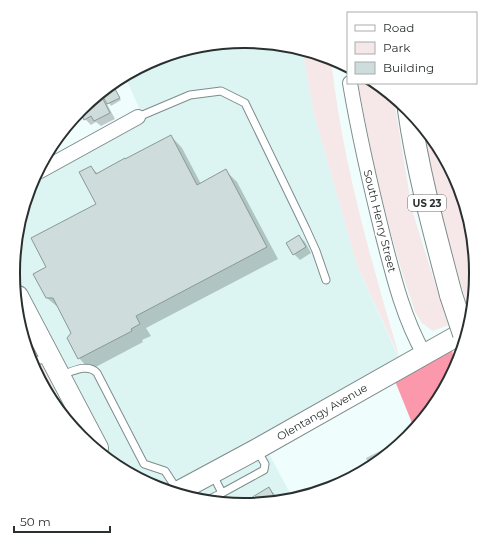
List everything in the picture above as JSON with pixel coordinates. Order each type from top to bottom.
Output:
[{"type":"highway","name":"US 23","points":[[412,124],[430,216],[451,295],[462,327]]},
{"type":"street","name":"South Henry Street","points":[[350,84],[374,203],[390,263],[404,312],[414,336],[424,354]]},
{"type":"street","points":[[47,167],[138,117]]},
{"type":"street","points":[[23,311],[40,360],[60,375],[94,440]]},
{"type":"street","name":"Olentangy Avenue","points":[[182,489],[257,449],[460,335]]},
{"type":"lane","points":[[138,117],[190,95],[221,91],[245,104],[306,229],[316,251],[326,280]]},
{"type":"lane","points":[[60,375],[86,367],[93,369],[97,373],[144,464],[165,471],[175,487]]},
{"type":"lane","points":[[216,496],[264,470],[265,464],[257,449]]},
{"type":"lane","points":[[212,473],[222,493]]},
{"type":"shaded area","points":[[244,48],[274,50],[304,56],[314,114],[357,265],[406,374],[268,452],[290,493],[274,496],[244,498],[215,496],[172,486],[132,467],[96,442],[68,412],[32,343],[24,317],[20,288],[20,258],[24,229],[32,201],[43,174],[52,157],[140,110],[127,82],[172,60],[215,50]]},
{"type":"shaded area","points":[[452,349],[452,359],[439,385],[423,410],[412,422],[395,381]]},
{"type":"green space","points":[[304,56],[332,67],[342,135],[350,173],[368,247],[400,359],[357,265],[314,114]]},
{"type":"green space","points":[[358,84],[366,84],[369,86],[395,106],[412,210],[448,325],[433,331],[422,323],[415,312],[401,269],[376,178]]},
{"type":"green space","points":[[423,136],[439,161],[452,187],[465,229],[469,258],[469,288],[467,303],[455,265]]},
{"type":"green space","points":[[32,344],[55,390],[54,391],[43,372]]},
{"type":"building","points":[[115,89],[120,98],[107,104],[104,98]]},
{"type":"building","points":[[103,99],[110,113],[94,121],[91,116],[84,120],[83,117]]},
{"type":"building","points":[[171,135],[197,185],[226,169],[267,247],[136,316],[140,324],[131,329],[132,331],[78,359],[67,338],[71,333],[53,298],[46,298],[33,274],[46,267],[31,238],[96,204],[79,172],[91,166],[96,174]]},
{"type":"building","points":[[299,235],[306,247],[293,255],[286,243]]},
{"type":"building","points":[[269,487],[274,496],[259,497],[252,497]]}]
